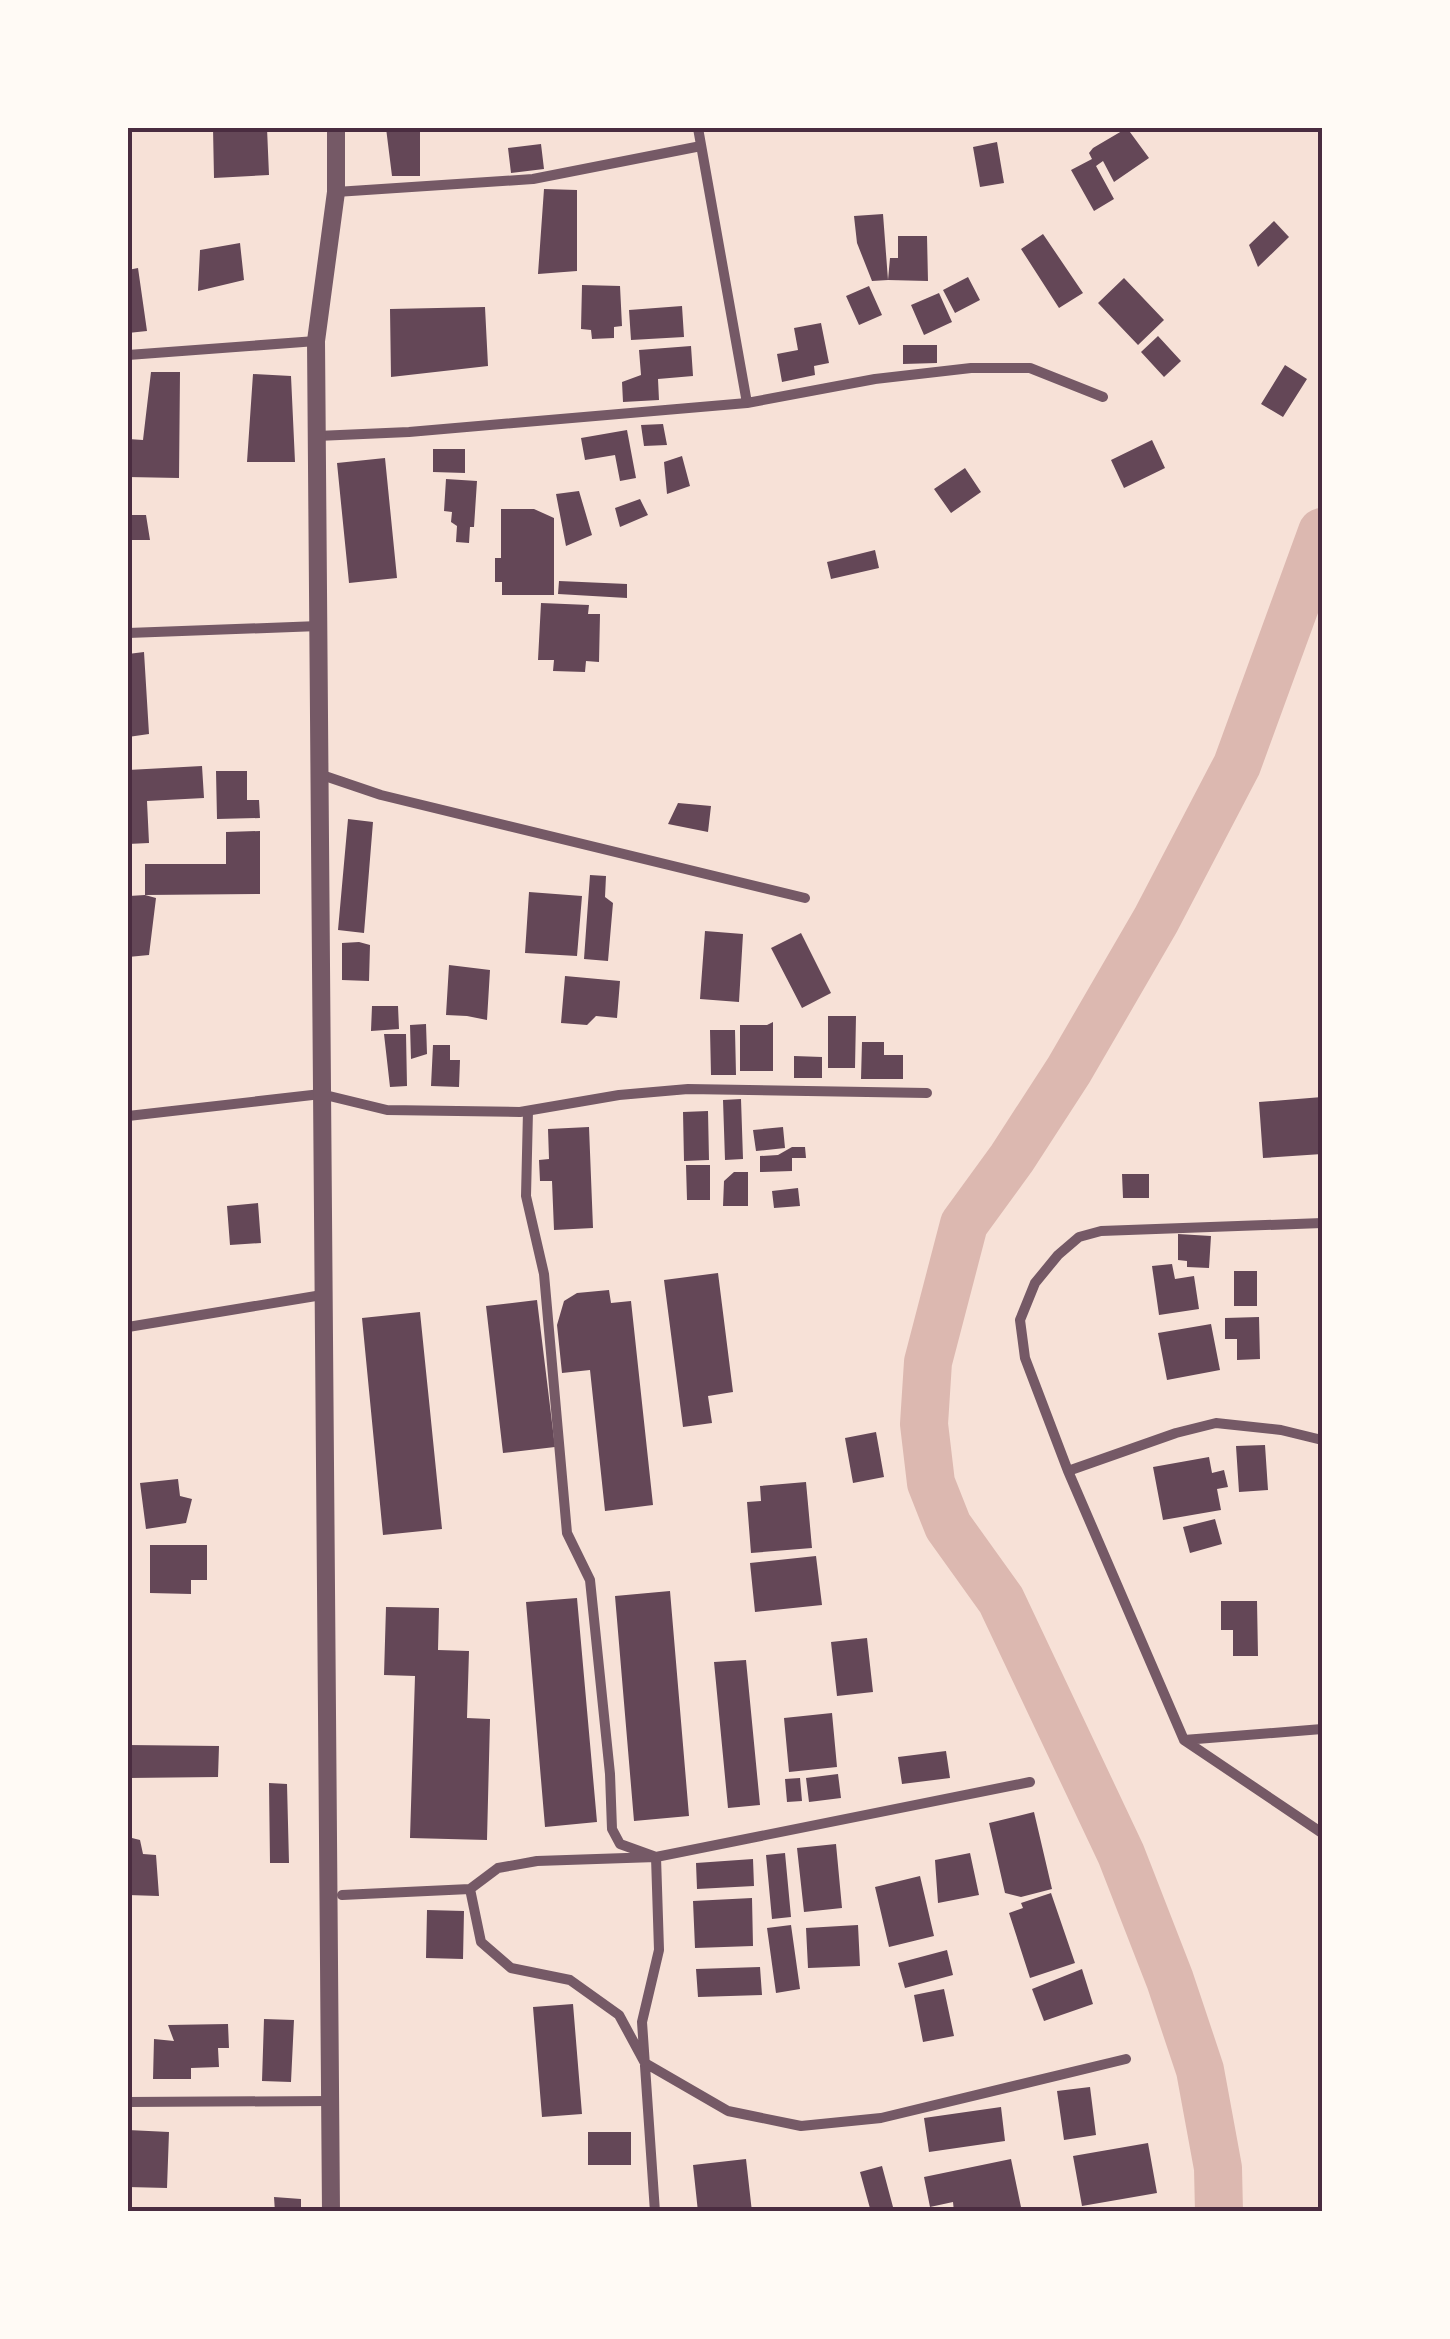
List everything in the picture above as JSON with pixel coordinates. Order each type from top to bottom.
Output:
[{"type":"street","points":[[331,2212],[316,341],[336,192],[336,128]]},
{"type":"street","points":[[698,128],[747,402]]},
{"type":"street","points":[[336,192],[533,180],[700,146]]},
{"type":"street","points":[[128,355],[316,341]]},
{"type":"street","points":[[317,436],[409,432],[747,402],[971,368],[1030,368],[1103,397]]},
{"type":"street","points":[[128,633],[318,626]]},
{"type":"street","points":[[319,774],[382,795],[805,898]]},
{"type":"street","points":[[128,1116],[322,1094],[387,1110],[528,1111],[619,1095],[688,1089],[926,1092]]},
{"type":"street","points":[[528,1111],[526,1196],[544,1274],[567,1532],[590,1580],[612,1829],[620,1844],[656,1857]]},
{"type":"street","points":[[1322,1223],[1101,1231],[1079,1237],[1035,1283],[1020,1320],[1026,1358],[1068,1471],[1184,1740],[1322,1833]]},
{"type":"street","points":[[128,1327],[322,1295]]},
{"type":"street","points":[[1068,1471],[1176,1433],[1216,1424],[1282,1430],[1322,1440]]},
{"type":"street","points":[[1184,1740],[1322,1729]]},
{"type":"street","points":[[342,1895],[470,1889],[498,1868],[537,1861],[656,1857],[1030,1782]]},
{"type":"street","points":[[655,2212],[642,2022],[658,1950],[656,1857]]},
{"type":"street","points":[[470,1889],[481,1942],[510,1968],[570,1980],[619,2014],[645,2063],[728,2111],[801,2126],[882,2118],[1126,2059]]},
{"type":"street","points":[[128,2102],[330,2101]]},
{"type":"building","points":[[213,128],[267,128],[269,175],[214,178]]},
{"type":"building","points":[[386,128],[420,128],[420,176],[392,176]]},
{"type":"building","points":[[1127,128],[1149,158],[1114,182],[1103,161],[1096,166],[1114,199],[1094,211],[1071,170],[1092,159],[1089,153],[1093,148]]},
{"type":"building","points":[[997,142],[1004,183],[980,187],[973,147]]},
{"type":"building","points":[[541,144],[544,169],[511,173],[508,148]]},
{"type":"building","points":[[544,189],[577,190],[577,271],[538,274]]},
{"type":"building","points":[[883,214],[888,280],[872,281],[857,243],[854,216]]},
{"type":"building","points":[[1274,221],[1289,237],[1258,267],[1249,245]]},
{"type":"building","points":[[1043,234],[1083,293],[1059,308],[1021,249]]},
{"type":"building","points":[[898,236],[927,236],[928,281],[888,280],[890,258],[898,258]]},
{"type":"building","points":[[240,243],[244,280],[198,291],[200,250]]},
{"type":"building","points":[[138,268],[147,331],[128,333],[128,270]]},
{"type":"building","points":[[968,277],[980,300],[955,313],[943,290]]},
{"type":"building","points":[[1124,278],[1164,320],[1138,345],[1098,303]]},
{"type":"building","points":[[582,285],[620,286],[622,326],[614,327],[614,338],[592,339],[591,330],[581,329]]},
{"type":"building","points":[[869,286],[882,315],[859,325],[846,296]]},
{"type":"building","points":[[939,293],[952,322],[924,335],[911,305]]},
{"type":"building","points":[[682,306],[684,337],[631,340],[629,310]]},
{"type":"building","points":[[485,307],[488,366],[391,377],[390,309]]},
{"type":"building","points":[[821,323],[829,363],[814,366],[815,375],[782,382],[777,354],[798,350],[794,328]]},
{"type":"building","points":[[1158,336],[1181,361],[1164,377],[1141,352]]},
{"type":"building","points":[[903,345],[937,345],[937,363],[903,364]]},
{"type":"building","points":[[691,346],[693,376],[658,379],[659,400],[623,402],[622,382],[641,375],[639,350]]},
{"type":"building","points":[[1285,365],[1307,379],[1283,417],[1261,404]]},
{"type":"building","points":[[151,372],[180,372],[179,478],[128,477],[128,439],[143,440]]},
{"type":"building","points":[[253,374],[291,376],[295,462],[247,462]]},
{"type":"building","points":[[663,424],[667,445],[644,446],[641,425]]},
{"type":"building","points":[[627,430],[636,478],[620,481],[615,455],[585,460],[581,438]]},
{"type":"building","points":[[1152,440],[1165,468],[1124,488],[1111,460]]},
{"type":"building","points":[[433,449],[465,449],[465,473],[433,472]]},
{"type":"building","points":[[682,456],[690,486],[667,494],[664,462]]},
{"type":"building","points":[[385,458],[397,578],[349,583],[337,463]]},
{"type":"building","points":[[965,468],[981,492],[951,513],[934,489]]},
{"type":"building","points":[[446,479],[477,481],[469,543],[456,542],[457,526],[451,522],[452,512],[444,511]]},
{"type":"building","points":[[579,491],[592,535],[566,546],[556,494]]},
{"type":"building","points":[[640,499],[648,515],[620,527],[615,508]]},
{"type":"building","points":[[501,509],[534,509],[554,518],[554,595],[502,595],[502,582],[495,582],[495,558],[501,558]]},
{"type":"building","points":[[128,515],[146,515],[150,540],[128,540]]},
{"type":"building","points":[[875,550],[879,568],[831,579],[827,562]]},
{"type":"building","points":[[559,581],[627,584],[627,598],[558,594]]},
{"type":"building","points":[[541,603],[589,605],[588,614],[600,614],[599,662],[586,661],[585,672],[553,671],[554,660],[538,660]]},
{"type":"building","points":[[144,652],[149,734],[128,737],[128,654]]},
{"type":"building","points":[[202,766],[204,798],[147,801],[149,843],[128,844],[128,770]]},
{"type":"building","points":[[216,771],[247,771],[247,800],[259,800],[260,818],[217,819]]},
{"type":"building","points":[[678,803],[711,806],[708,832],[668,824]]},
{"type":"building","points":[[348,819],[373,822],[364,933],[338,930]]},
{"type":"building","points":[[260,831],[260,894],[145,895],[145,864],[226,864],[226,832]]},
{"type":"building","points":[[590,875],[606,876],[605,897],[613,903],[608,961],[584,959]]},
{"type":"building","points":[[529,892],[582,896],[577,956],[525,953]]},
{"type":"building","points":[[129,896],[156,898],[149,955],[128,957]]},
{"type":"building","points":[[705,931],[743,934],[739,1002],[700,999]]},
{"type":"building","points":[[801,933],[831,993],[802,1008],[771,948]]},
{"type":"building","points":[[342,943],[370,945],[369,981],[342,980]]},
{"type":"building","points":[[449,965],[490,970],[487,1020],[446,1015]]},
{"type":"building","points":[[565,976],[620,981],[617,1018],[596,1016],[587,1025],[561,1023]]},
{"type":"building","points":[[372,1006],[398,1006],[399,1029],[371,1031]]},
{"type":"building","points":[[828,1016],[856,1016],[855,1068],[828,1068]]},
{"type":"building","points":[[773,1022],[773,1071],[740,1071],[740,1025]]},
{"type":"building","points":[[426,1024],[427,1054],[411,1059],[410,1025]]},
{"type":"building","points":[[710,1030],[735,1030],[736,1075],[711,1075]]},
{"type":"building","points":[[384,1034],[406,1034],[407,1086],[390,1087]]},
{"type":"building","points":[[862,1042],[884,1042],[884,1055],[903,1055],[903,1079],[861,1079]]},
{"type":"building","points":[[433,1045],[450,1045],[450,1060],[460,1060],[459,1087],[431,1086]]},
{"type":"building","points":[[794,1056],[822,1057],[822,1078],[794,1078]]},
{"type":"building","points":[[1322,1097],[1322,1154],[1263,1158],[1259,1102]]},
{"type":"building","points":[[741,1099],[743,1159],[725,1160],[723,1100]]},
{"type":"building","points":[[708,1111],[709,1160],[684,1161],[683,1112]]},
{"type":"building","points":[[589,1127],[593,1228],[554,1230],[552,1181],[540,1181],[539,1160],[549,1159],[548,1129]]},
{"type":"building","points":[[783,1127],[785,1148],[756,1151],[753,1130]]},
{"type":"building","points":[[792,1147],[805,1147],[806,1158],[792,1158],[792,1171],[760,1172],[760,1156],[778,1155]]},
{"type":"building","points":[[686,1165],[710,1165],[710,1200],[687,1200]]},
{"type":"building","points":[[734,1172],[748,1172],[748,1206],[723,1206],[724,1181]]},
{"type":"building","points":[[1122,1174],[1149,1174],[1149,1198],[1123,1198]]},
{"type":"building","points":[[798,1188],[800,1206],[774,1208],[772,1191]]},
{"type":"building","points":[[258,1203],[261,1243],[230,1245],[227,1206]]},
{"type":"building","points":[[1178,1234],[1211,1236],[1209,1268],[1187,1267],[1187,1261],[1178,1260]]},
{"type":"building","points":[[1172,1264],[1175,1279],[1194,1276],[1199,1309],[1159,1315],[1152,1266]]},
{"type":"building","points":[[1234,1271],[1257,1271],[1257,1306],[1234,1306]]},
{"type":"building","points":[[718,1273],[733,1392],[708,1396],[712,1423],[683,1427],[664,1280]]},
{"type":"building","points":[[609,1290],[611,1303],[631,1301],[653,1505],[605,1511],[590,1370],[562,1373],[557,1325],[564,1301],[577,1293]]},
{"type":"building","points":[[537,1300],[555,1447],[503,1453],[486,1306]]},
{"type":"building","points":[[420,1312],[442,1529],[383,1535],[362,1318]]},
{"type":"building","points":[[1259,1317],[1260,1359],[1237,1360],[1237,1339],[1225,1339],[1225,1318]]},
{"type":"building","points":[[1211,1324],[1220,1370],[1167,1380],[1158,1333]]},
{"type":"building","points":[[876,1432],[884,1477],[853,1483],[845,1438]]},
{"type":"building","points":[[1265,1445],[1268,1490],[1239,1492],[1236,1446]]},
{"type":"building","points":[[1209,1457],[1212,1473],[1224,1470],[1228,1487],[1217,1489],[1221,1510],[1163,1520],[1153,1467]]},
{"type":"building","points":[[178,1479],[180,1496],[192,1499],[186,1523],[146,1529],[140,1483]]},
{"type":"building","points":[[806,1482],[812,1548],[751,1553],[747,1502],[761,1501],[760,1486]]},
{"type":"building","points":[[1215,1519],[1222,1544],[1190,1553],[1183,1527]]},
{"type":"building","points":[[150,1545],[207,1545],[207,1580],[191,1580],[191,1594],[150,1593]]},
{"type":"building","points":[[816,1556],[822,1605],[755,1612],[750,1563]]},
{"type":"building","points":[[670,1591],[689,1816],[634,1821],[615,1596]]},
{"type":"building","points":[[577,1598],[597,1822],[545,1827],[526,1602]]},
{"type":"building","points":[[1221,1601],[1257,1601],[1258,1656],[1233,1656],[1233,1630],[1221,1630]]},
{"type":"building","points":[[386,1607],[439,1608],[438,1650],[469,1651],[467,1718],[490,1719],[487,1840],[410,1838],[415,1676],[384,1675]]},
{"type":"building","points":[[867,1638],[873,1692],[837,1696],[831,1642]]},
{"type":"building","points":[[746,1660],[760,1805],[728,1808],[714,1662]]},
{"type":"building","points":[[832,1713],[837,1767],[789,1772],[784,1718]]},
{"type":"building","points":[[128,1745],[219,1746],[218,1777],[128,1778]]},
{"type":"building","points":[[946,1751],[950,1778],[902,1784],[898,1757]]},
{"type":"building","points":[[838,1774],[841,1798],[809,1802],[806,1778]]},
{"type":"building","points":[[800,1778],[802,1801],[787,1802],[785,1779]]},
{"type":"building","points":[[269,1783],[287,1784],[289,1863],[270,1863]]},
{"type":"building","points":[[1034,1812],[1052,1889],[1021,1897],[1005,1893],[989,1823]]},
{"type":"building","points":[[128,1837],[140,1840],[143,1854],[156,1855],[159,1896],[128,1895]]},
{"type":"building","points":[[836,1844],[842,1908],[804,1912],[797,1848]]},
{"type":"building","points":[[785,1853],[791,1917],[772,1919],[766,1855]]},
{"type":"building","points":[[970,1853],[979,1895],[938,1903],[935,1860]]},
{"type":"building","points":[[753,1859],[754,1886],[697,1889],[696,1863]]},
{"type":"building","points":[[920,1876],[934,1936],[889,1947],[875,1887]]},
{"type":"building","points":[[1051,1893],[1075,1963],[1030,1978],[1009,1913],[1023,1908],[1021,1903]]},
{"type":"building","points":[[752,1898],[753,1946],[695,1948],[693,1901]]},
{"type":"building","points":[[427,1910],[464,1911],[463,1959],[426,1958]]},
{"type":"building","points":[[791,1925],[800,1989],[776,1993],[767,1928]]},
{"type":"building","points":[[858,1925],[860,1966],[808,1968],[806,1928]]},
{"type":"building","points":[[947,1950],[953,1975],[905,1988],[898,1963]]},
{"type":"building","points":[[760,1967],[762,1995],[698,1997],[696,1969]]},
{"type":"building","points":[[1082,1969],[1093,2004],[1044,2021],[1032,1989]]},
{"type":"building","points":[[944,1989],[954,2036],[923,2042],[914,1995]]},
{"type":"building","points":[[573,2004],[582,2114],[542,2117],[533,2007]]},
{"type":"building","points":[[264,2019],[294,2020],[291,2082],[262,2081]]},
{"type":"building","points":[[228,2024],[229,2048],[218,2048],[219,2067],[191,2068],[191,2079],[153,2079],[154,2039],[174,2041],[168,2025]]},
{"type":"building","points":[[1090,2087],[1096,2135],[1064,2140],[1057,2091]]},
{"type":"building","points":[[1001,2107],[1005,2141],[929,2152],[924,2118]]},
{"type":"building","points":[[128,2130],[169,2132],[167,2188],[128,2187]]},
{"type":"building","points":[[588,2132],[631,2132],[631,2165],[588,2165]]},
{"type":"building","points":[[1148,2143],[1157,2193],[1082,2206],[1073,2156]]},
{"type":"building","points":[[746,2159],[752,2212],[698,2212],[693,2165]]},
{"type":"building","points":[[1011,2159],[1022,2212],[954,2212],[953,2202],[930,2207],[924,2177]]},
{"type":"building","points":[[882,2166],[893,2207],[871,2212],[860,2172]]},
{"type":"building","points":[[274,2197],[301,2199],[301,2212],[275,2212]]},
{"type":"waterway","points":[[1219,2212],[1218,2168],[1200,2070],[1170,1980],[1121,1854],[1001,1600],[948,1526],[931,1483],[924,1424],[928,1362],[964,1224],[1069,1070],[1156,920],[1237,765],[1322,532]]}]
